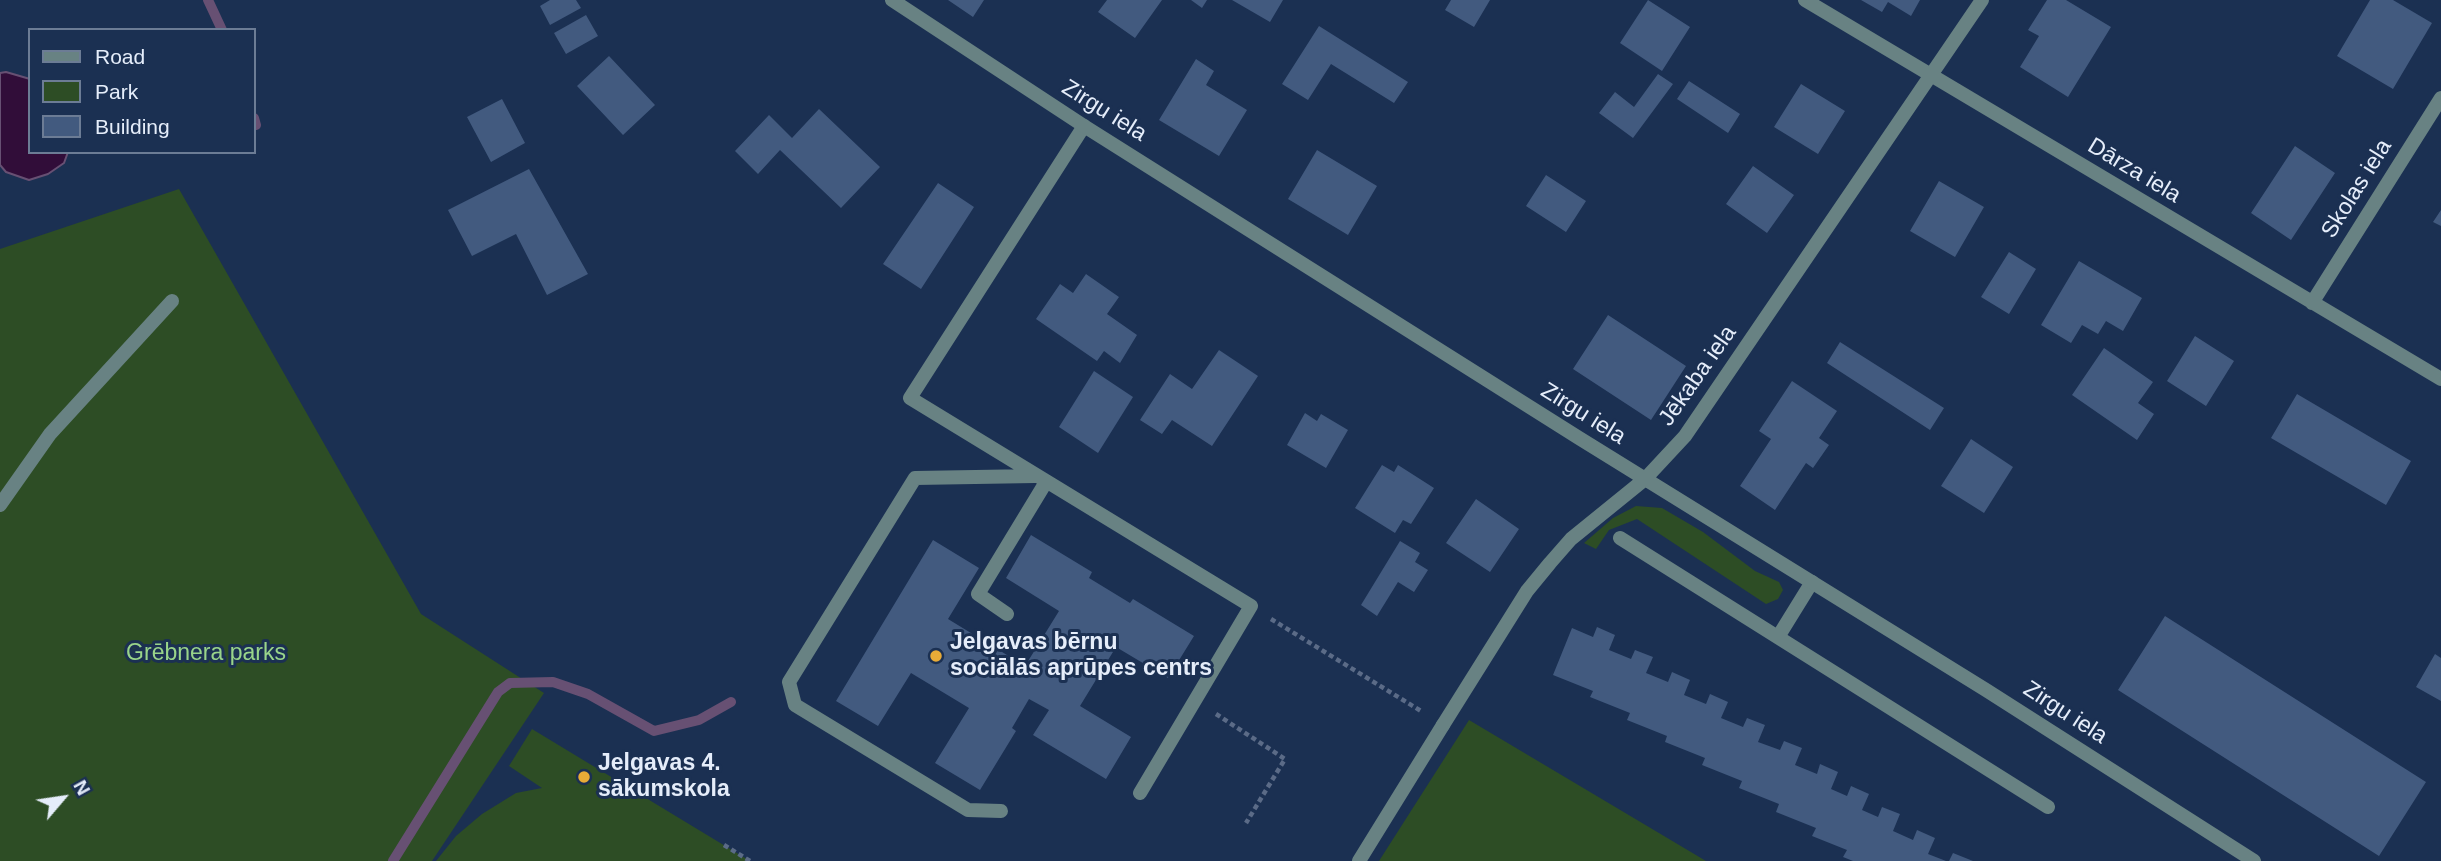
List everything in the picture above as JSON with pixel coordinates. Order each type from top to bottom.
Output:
[{"type":"street","name":"Zirgu iela","points":[[892,0],[1084,126],[2254,861]]},
{"type":"street","name":"Dārza iela","points":[[1805,0],[2441,379]]},
{"type":"street","name":"Jēkaba iela","points":[[1359,861],[1527,591],[1572,539],[1645,479],[1692,425],[1982,0]]},
{"type":"street","name":"Skolas iela","points":[[2312,303],[2441,98]]},
{"type":"street","points":[[1084,126],[910,398],[1251,607],[1140,793]]},
{"type":"street","points":[[0,505],[50,433],[172,301]]},
{"type":"street","points":[[1001,811],[968,810],[818,719],[795,705],[789,682],[915,478],[1041,479]]},
{"type":"street","points":[[1006,614],[978,594],[1041,479]]},
{"type":"street","points":[[1620,538],[2048,807]]},
{"type":"street","points":[[1778,637],[1812,582]]},
{"type":"path","points":[[1251,607],[1443,725]]},
{"type":"path","points":[[1235,725],[1285,760],[1246,823]]},
{"type":"path","points":[[724,845],[750,861]]},
{"type":"green space","name":"Grēbnera parks","points":[[179,189],[421,614],[544,693],[432,861],[0,861],[0,249]]},
{"type":"green space","points":[[1636,506],[1662,508],[1703,532],[1755,571],[1779,582],[1783,590],[1778,599],[1766,604],[1637,519],[1609,530],[1596,549],[1584,543],[1613,518]]},
{"type":"green space","points":[[1469,720],[1706,861],[1379,861]]},
{"type":"green space","points":[[532,729],[750,861],[436,861],[456,836],[482,814],[516,793],[542,788],[509,766]]},
{"type":"shaded area","points":[[6,72],[28,78],[28,154],[67,154],[64,163],[48,174],[29,180],[6,172],[0,165],[0,73]]},
{"type":"building","points":[[550,0],[576,0],[581,8],[550,25],[540,6]]},
{"type":"building","points":[[948,0],[984,0],[973,17]]},
{"type":"building","points":[[1107,0],[1162,0],[1135,38],[1098,12]]},
{"type":"building","points":[[1191,0],[1207,0],[1202,8]]},
{"type":"building","points":[[1232,0],[1283,0],[1270,22]]},
{"type":"building","points":[[1451,0],[1490,0],[1474,27],[1445,10]]},
{"type":"building","points":[[1648,0],[1690,27],[1662,71],[1620,43]]},
{"type":"building","points":[[1861,0],[1920,0],[1911,16],[1888,2],[1882,12]]},
{"type":"building","points":[[2047,0],[2066,0],[2111,27],[2068,97],[2020,67],[2039,36],[2028,30]]},
{"type":"building","points":[[2370,0],[2393,0],[2432,23],[2393,89],[2337,56]]},
{"type":"building","points":[[586,15],[598,36],[566,54],[554,33]]},
{"type":"building","points":[[1319,26],[1408,82],[1394,103],[1331,64],[1308,100],[1282,84]]},
{"type":"building","points":[[609,56],[655,105],[623,135],[577,86]]},
{"type":"building","points":[[1196,59],[1214,71],[1206,85],[1247,110],[1219,156],[1159,120]]},
{"type":"building","points":[[1658,74],[1673,84],[1633,138],[1599,113],[1615,92],[1634,107]]},
{"type":"building","points":[[1689,81],[1740,114],[1728,133],[1677,99]]},
{"type":"building","points":[[1801,84],[1845,111],[1818,154],[1774,127]]},
{"type":"building","points":[[502,99],[525,143],[491,162],[467,117]]},
{"type":"building","points":[[819,109],[880,167],[841,208],[780,150],[758,174],[735,151],[769,115],[792,138]]},
{"type":"building","points":[[2295,146],[2335,173],[2291,240],[2251,213]]},
{"type":"building","points":[[1317,150],[1377,186],[1348,235],[1288,199]]},
{"type":"building","points":[[1753,166],[1794,195],[1767,233],[1726,204]]},
{"type":"building","points":[[529,169],[588,274],[547,295],[516,234],[472,256],[448,210]]},
{"type":"building","points":[[1546,175],[1586,201],[1566,232],[1526,206]]},
{"type":"building","points":[[1939,181],[1984,207],[1955,257],[1910,231]]},
{"type":"building","points":[[938,183],[974,207],[921,289],[883,264]]},
{"type":"building","points":[[2441,210],[2441,226],[2433,222]]},
{"type":"building","points":[[2009,252],[2036,269],[2009,314],[1981,297]]},
{"type":"building","points":[[2079,261],[2142,298],[2123,331],[2106,321],[2098,334],[2082,325],[2071,343],[2041,325]]},
{"type":"building","points":[[1086,274],[1119,297],[1107,314],[1137,335],[1120,363],[1104,351],[1097,361],[1036,319],[1060,284],[1073,293]]},
{"type":"building","points":[[1608,315],[1686,366],[1651,420],[1573,369]]},
{"type":"building","points":[[2195,336],[2234,361],[2206,406],[2167,381]]},
{"type":"building","points":[[1840,342],[1944,408],[1930,430],[1827,363]]},
{"type":"building","points":[[2104,348],[2153,382],[2138,403],[2154,414],[2137,440],[2072,395]]},
{"type":"building","points":[[1219,350],[1258,376],[1212,446],[1172,420],[1162,434],[1140,420],[1170,374],[1192,389]]},
{"type":"building","points":[[1094,371],[1133,397],[1098,453],[1059,427]]},
{"type":"building","points":[[1792,381],[1837,411],[1819,438],[1829,445],[1813,468],[1806,463],[1775,510],[1740,486],[1771,439],[1759,431]]},
{"type":"building","points":[[2297,394],[2411,461],[2386,505],[2271,438]]},
{"type":"building","points":[[1305,413],[1317,421],[1321,414],[1348,430],[1326,468],[1287,445]]},
{"type":"building","points":[[1971,439],[2013,467],[1984,513],[1941,486]]},
{"type":"building","points":[[1382,465],[1394,472],[1398,465],[1434,488],[1411,524],[1403,520],[1395,533],[1355,508]]},
{"type":"building","points":[[1476,499],[1519,529],[1490,572],[1446,543]]},
{"type":"building","name":"Jelgavas bērnu sociālās aprūpes centrs","points":[[1031,535],[1092,572],[1089,578],[1130,603],[1133,599],[1194,636],[1168,678],[1116,647],[1080,706],[1131,737],[1106,779],[1033,735],[1049,710],[1029,699],[1012,728],[1016,731],[980,790],[935,763],[969,708],[911,673],[878,726],[836,701],[933,540],[979,568],[948,619],[1025,666],[1059,611],[1006,578]]},
{"type":"building","points":[[1400,541],[1420,553],[1415,562],[1428,570],[1414,592],[1398,582],[1377,616],[1361,605]]},
{"type":"building","points":[[2165,616],[2426,782],[2379,856],[2118,690]]},
{"type":"building","points":[[1597,627],[1615,635],[1609,650],[1631,659],[1635,650],[1653,657],[1646,673],[1668,682],[1672,672],[1690,680],[1684,695],[1706,704],[1710,694],[1728,702],[1721,718],[1743,727],[1747,718],[1765,725],[1758,742],[1780,750],[1784,741],[1802,748],[1795,765],[1817,774],[1820,764],[1838,772],[1831,789],[1847,796],[1851,786],[1869,794],[1862,810],[1878,817],[1882,807],[1900,814],[1893,831],[1913,840],[1917,830],[1935,838],[1928,854],[1946,861],[1853,861],[1843,857],[1847,850],[1812,836],[1816,828],[1776,812],[1779,804],[1739,788],[1742,781],[1702,765],[1705,758],[1665,742],[1667,736],[1627,720],[1630,713],[1590,697],[1593,691],[1553,675],[1572,628],[1593,637]]},
{"type":"building","points":[[2435,654],[2441,658],[2441,701],[2416,687]]},
{"type":"building","points":[[1953,853],[1973,861],[1949,861]]},
{"type":"waterway","points":[[208,0],[221,28]]},
{"type":"waterway","points":[[393,861],[498,692],[510,683],[553,682],[588,694],[654,731],[699,720],[731,702]]},
{"type":"place","name":"Jelgavas bērnu sociālās aprūpes centrs","points":[[936,656]]},
{"type":"place","name":"Jelgavas 4. sākumskola","points":[[584,777]]}]
